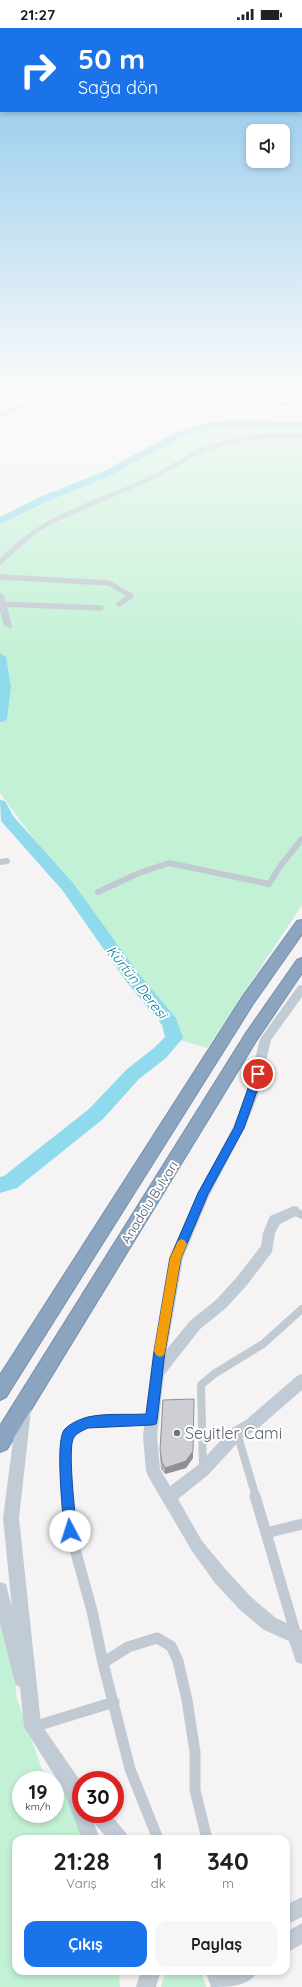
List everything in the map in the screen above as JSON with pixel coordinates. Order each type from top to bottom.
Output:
[{"type":"highway","name":"Anadolu Bulvarı","points":[[0,1391],[248,1000],[302,924]]},
{"type":"highway","name":"Anadolu Bulvarı","points":[[0,1443],[251,1037],[302,963]]},
{"type":"street","points":[[0,563],[8,552],[31,533],[65,515],[156,476]]},
{"type":"street","points":[[0,577],[109,583],[131,596],[119,604]]},
{"type":"street","points":[[0,595],[8,626]]},
{"type":"street","points":[[2,604],[101,608]]},
{"type":"street","points":[[98,892],[138,873],[169,863],[269,884],[281,865],[302,839]]},
{"type":"street","points":[[0,862],[8,861]]},
{"type":"street","points":[[296,1636],[270,1624],[246,1604],[221,1577],[197,1546],[154,1471],[150,1436],[157,1373],[176,1258],[204,1193],[239,1128],[252,1096],[266,1039],[302,989]]},
{"type":"street","points":[[157,1373],[196,1325],[221,1304],[242,1281],[267,1248],[268,1233],[275,1220],[283,1215],[298,1213]]},
{"type":"street","points":[[203,1470],[200,1385],[213,1373],[236,1362],[278,1332],[302,1309]]},
{"type":"street","points":[[168,1497],[203,1470],[237,1433],[251,1425],[302,1381]]},
{"type":"street","points":[[26,1400],[11,1518],[33,1727]]},
{"type":"street","points":[[152,1420],[88,1423],[75,1428],[69,1434],[66,1444],[67,1497],[70,1531],[92,1611],[103,1663],[130,1769],[156,1835]]},
{"type":"street","points":[[237,1433],[302,1656]]},
{"type":"street","points":[[266,1533],[302,1524]]},
{"type":"street","points":[[0,1590],[33,1727],[72,1785]]},
{"type":"street","points":[[103,1663],[114,1653],[137,1642],[156,1638],[171,1646],[178,1661],[187,1700],[195,1752],[195,1790],[207,1835]]},
{"type":"street","points":[[33,1727],[114,1702]]},
{"type":"street","points":[[85,1823],[89,1835]]},
{"type":"street","points":[[106,1823],[116,1835]]},
{"type":"street","points":[[290,1914],[302,1906]]},
{"type":"street","points":[[290,1941],[302,1932]]},
{"type":"street","points":[[146,1987],[150,1975]]},
{"type":"street","points":[[216,1975],[221,1987]]},
{"type":"street","points":[[225,1987],[242,1975]]},
{"type":"green space","points":[[101,476],[302,476],[302,905],[207,1048],[174,1038],[170,1023],[0,793],[0,724],[3,709],[3,666],[0,652],[0,522]]},
{"type":"green space","points":[[0,1590],[16,1655],[16,1696],[42,1769],[44,1771],[12,1771],[12,1823],[64,1823],[64,1789],[72,1796],[72,1823],[85,1823],[90,1835],[12,1835],[12,1975],[119,1975],[120,1987],[0,1987]]},
{"type":"green space","points":[[165,1975],[202,1975],[206,1987],[161,1987]]},
{"type":"building","name":"Seyitler Cami","points":[[194,1399],[193,1451],[186,1461],[165,1468],[162,1462],[160,1450],[163,1400]]},
{"type":"waterway","name":"Kürtün Deresi","points":[[0,521],[44,499],[100,476]]},
{"type":"waterway","name":"Kürtün Deresi","points":[[0,657],[4,687],[0,718]]},
{"type":"waterway","name":"Kürtün Deresi","points":[[0,804],[6,818],[68,887],[132,977],[170,1023],[174,1038],[160,1053],[133,1074],[96,1114],[10,1182],[0,1185]]},
{"type":"slow traffic","points":[[160,1351],[176,1258],[182,1244]]},
{"type":"place","name":"Seyitler Cami","points":[[177,1433]]},
{"type":"route","points":[[70,1531],[66,1470],[66,1444],[69,1434],[75,1428],[88,1423],[152,1420],[160,1352],[176,1258],[204,1193],[239,1128],[252,1096],[258,1074]]}]
